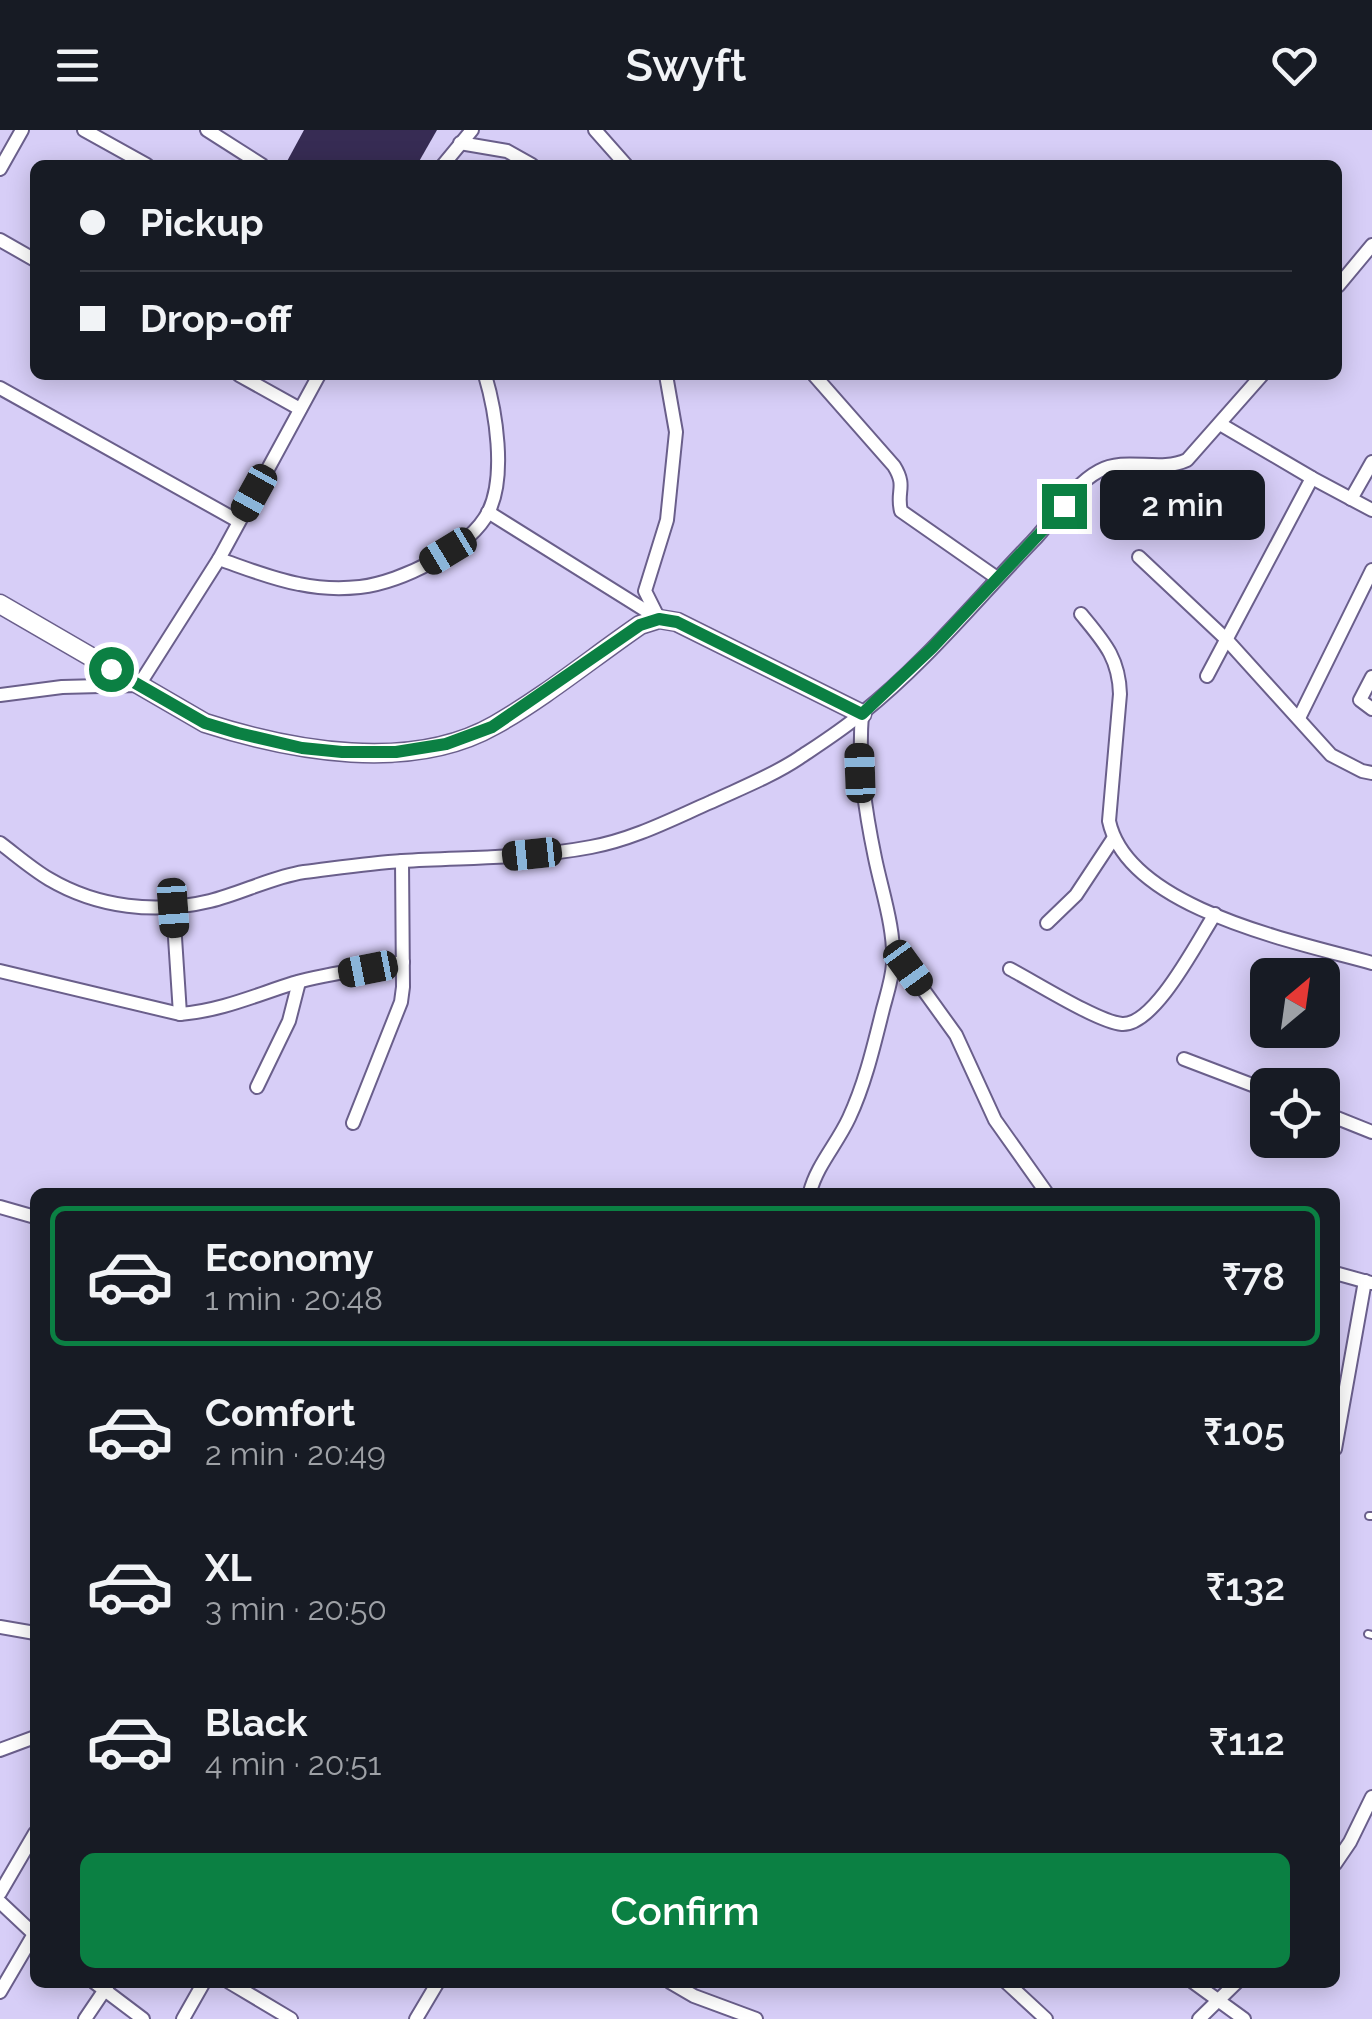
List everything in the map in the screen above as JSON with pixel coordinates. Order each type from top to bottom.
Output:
[{"type":"street","points":[[0,169],[22,130]]},
{"type":"street","points":[[84,130],[138,160]]},
{"type":"street","points":[[207,130],[254,160]]},
{"type":"street","points":[[446,160],[472,130]]},
{"type":"street","points":[[595,130],[622,160]]},
{"type":"street","points":[[460,144],[507,151],[523,160]]},
{"type":"street","points":[[0,240],[30,257]]},
{"type":"street","points":[[1342,281],[1372,245]]},
{"type":"street","points":[[248,380],[300,409]]},
{"type":"street","points":[[138,686],[218,559],[316,380]]},
{"type":"street","points":[[218,559],[300,585],[360,587],[430,562],[468,538],[488,512],[494,494],[497,454],[486,380]]},
{"type":"street","points":[[659,619],[645,591],[669,502],[676,432],[667,380]]},
{"type":"street","points":[[818,380],[902,478],[900,510],[997,578]]},
{"type":"street","points":[[0,843],[75,892],[113,904],[173,908],[210,901],[298,873],[402,861],[487,859],[588,848],[642,833],[766,777],[862,714],[932,648],[1085,480],[1102,468],[1119,464],[1178,464],[1196,452],[1258,380]]},
{"type":"street","points":[[0,388],[238,521]]},
{"type":"street","points":[[1220,424],[1372,510]]},
{"type":"street","points":[[1352,499],[1372,462]]},
{"type":"street","points":[[1207,676],[1312,478]]},
{"type":"street","points":[[488,512],[659,619],[677,622],[862,714]]},
{"type":"street","points":[[1139,557],[1226,639],[1331,755],[1372,773]]},
{"type":"street","points":[[1299,718],[1372,570]]},
{"type":"street","points":[[0,604],[205,723],[302,748],[342,752],[396,752],[446,744],[492,727],[640,625],[659,619]]},
{"type":"street","points":[[1081,614],[1108,648],[1120,677],[1109,822],[1113,839],[1127,860],[1184,902],[1260,932],[1372,963]]},
{"type":"street","points":[[1372,677],[1360,700],[1372,709]]},
{"type":"street","points":[[0,696],[62,687],[138,686]]},
{"type":"street","points":[[811,1188],[858,1093],[893,969],[893,948],[865,806],[860,747],[862,714]]},
{"type":"street","points":[[1046,923],[1076,895],[1113,839]]},
{"type":"street","points":[[353,1122],[401,1002],[402,861]]},
{"type":"street","points":[[173,908],[180,1014]]},
{"type":"street","points":[[1010,969],[1106,1020],[1126,1024],[1140,1021],[1158,1004],[1215,914]]},
{"type":"street","points":[[893,948],[950,1024],[996,1120],[1043,1188]]},
{"type":"street","points":[[0,971],[180,1014],[204,1012],[298,982],[403,962]]},
{"type":"street","points":[[258,1087],[289,1021],[298,982]]},
{"type":"street","points":[[1184,1059],[1250,1084]]},
{"type":"street","points":[[1340,1119],[1372,1132]]},
{"type":"street","points":[[0,1207],[30,1216]]},
{"type":"street","points":[[1340,1274],[1369,1282],[1340,1424]]},
{"type":"street","points":[[0,1627],[30,1632]]},
{"type":"street","points":[[0,1750],[30,1738]]},
{"type":"street","points":[[1340,1857],[1372,1796]]},
{"type":"street","points":[[0,1893],[30,1842]]},
{"type":"street","points":[[0,1902],[30,1930]]},
{"type":"street","points":[[0,1992],[30,1941]]},
{"type":"street","points":[[85,2019],[101,1988]]},
{"type":"street","points":[[107,1988],[143,2019]]},
{"type":"street","points":[[183,2019],[201,1988]]},
{"type":"street","points":[[239,1988],[291,2019]]},
{"type":"street","points":[[416,2019],[434,1988]]},
{"type":"street","points":[[680,1988],[756,2019]]},
{"type":"street","points":[[1012,1988],[1046,2019]]},
{"type":"street","points":[[1201,1988],[1244,2019]]},
{"type":"street","points":[[1199,2019],[1231,1988]]},
{"type":"building","points":[[304,130],[437,130],[420,160],[288,160]]},
{"type":"route","points":[[111,669],[205,723],[238,733],[302,748],[396,752],[446,744],[492,727],[640,625],[659,619],[677,622],[862,714],[932,648],[1064,506]]}]
